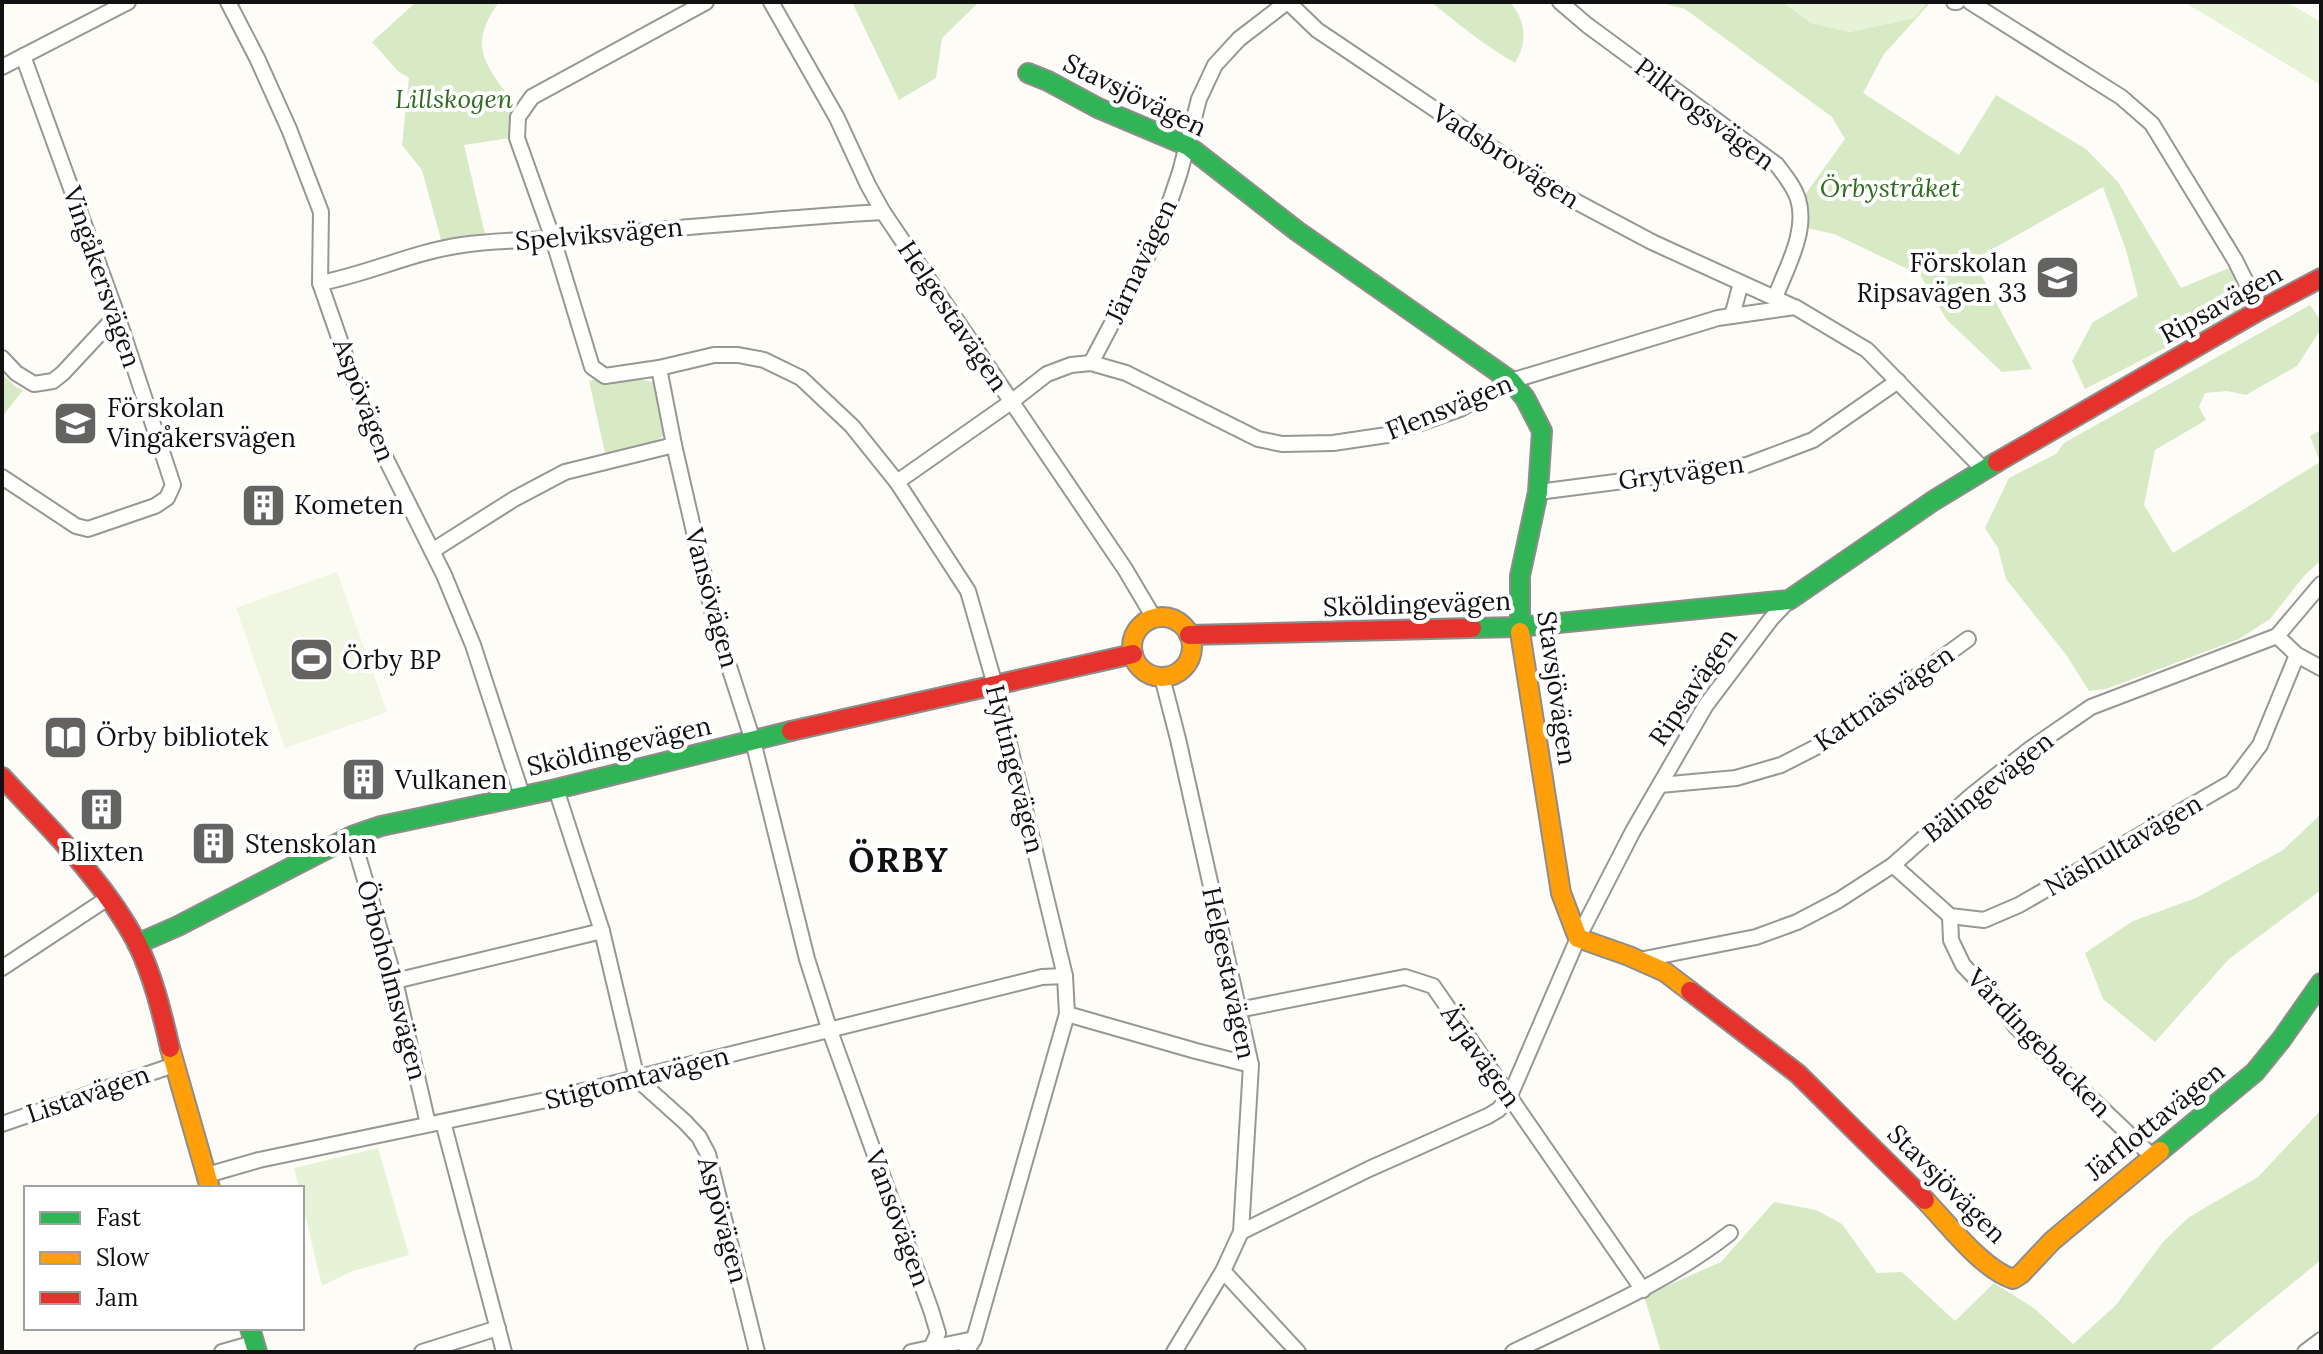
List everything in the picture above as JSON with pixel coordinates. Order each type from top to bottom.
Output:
[{"type":"street","points":[[2,67],[128,2]]},
{"type":"street","name":"Aspövägen","points":[[228,2],[283,115],[321,212],[320,283],[379,445],[444,575],[473,645],[522,795]]},
{"type":"street","points":[[659,368],[605,376],[592,367],[553,239],[517,138],[518,117],[532,97],[706,2]]},
{"type":"street","name":"Helgestavägen","points":[[771,2],[837,118],[883,212],[1138,589],[1154,618]]},
{"type":"street","name":"Järnavägen","points":[[1091,363],[1159,234],[1188,146],[1199,99],[1215,65],[1239,39],[1287,2]]},
{"type":"street","name":"Vadsbrovägen","points":[[1287,2],[1317,30],[1558,192],[1611,222],[1795,307]]},
{"type":"street","name":"Pilkrogsvägen","points":[[1560,2],[1777,165],[1798,201],[1800,230],[1775,298]]},
{"type":"street","points":[[1970,2],[2121,97],[2152,124],[2235,260],[2260,310]]},
{"type":"street","name":"Vingåkersvägen","points":[[2,477],[76,526],[88,529],[155,506],[167,498],[173,485],[117,315],[23,56]]},
{"type":"street","name":"Stavsjövägen","points":[[1028,73],[1098,108],[1188,146],[1297,231],[1511,381],[1525,398],[1542,431],[1538,492],[1520,576],[1519,627],[1561,893],[1578,938],[1665,972],[1798,1074],[1979,1256],[2004,1276]]},
{"type":"street","name":"Spelviksvägen","points":[[320,283],[441,248],[466,244],[883,212]]},
{"type":"street","name":"Ripsavägen","points":[[1509,1098],[1578,938],[1633,831],[1706,705],[1789,600],[1933,501],[1984,470],[2321,278]]},
{"type":"street","points":[[1732,316],[1741,283]]},
{"type":"street","points":[[1795,307],[1867,350],[1984,470]]},
{"type":"street","name":"Flensvägen","points":[[897,482],[1047,374],[1071,365],[1091,363],[1126,373],[1258,439],[1282,444],[1333,443],[1387,435],[1460,409],[1511,381],[1718,318],[1795,307]]},
{"type":"street","points":[[2,358],[16,373],[34,384],[53,381],[117,315]]},
{"type":"street","name":"Hyltingevägen","points":[[659,368],[714,355],[738,355],[764,360],[801,378],[852,426],[897,482],[968,591],[995,685],[1065,976],[1067,1014],[974,1339],[966,1352]]},
{"type":"street","name":"Vansövägen","points":[[659,368],[715,623],[753,741],[807,959],[931,1310],[938,1333],[935,1349]]},
{"type":"street","name":"Grytvägen","points":[[1538,492],[1747,465],[1813,440],[1898,381]]},
{"type":"street","points":[[432,551],[514,499],[565,472],[674,445]]},
{"type":"street","name":"Bälingevägen","points":[[1639,960],[1756,937],[1797,922],[1839,900],[1893,865],[1972,795],[2030,749],[2091,707],[2277,636],[2321,584]]},
{"type":"street","name":"Sköldingevägen","points":[[1154,618],[1178,622],[1189,635],[1519,627],[1789,600]]},
{"type":"street","points":[[1154,618],[1144,623],[1132,642],[1137,663],[1152,675],[1171,676],[1187,664],[1192,645],[1189,635]]},
{"type":"street","points":[[2277,636],[2297,655],[2321,668]]},
{"type":"street","name":"Kattnäsvägen","points":[[1660,785],[1736,778],[1781,765],[1828,741],[1968,639]]},
{"type":"street","name":"Sköldingevägen","points":[[137,944],[352,836],[381,826],[556,789],[846,718],[1133,654]]},
{"type":"street","name":"Näshultavägen","points":[[1950,916],[1984,920],[2019,905],[2232,782],[2260,745],[2297,655]]},
{"type":"street","name":"Helgestavägen","points":[[1162,677],[1251,1065],[1241,1232],[1223,1271],[1174,1352]]},
{"type":"street","points":[[2,777],[75,855],[108,898],[137,944],[159,1002],[174,1065],[209,1182]]},
{"type":"street","points":[[556,789],[602,931],[637,1079]]},
{"type":"street","name":"Örboholmsvägen","points":[[352,836],[395,981],[428,1124]]},
{"type":"street","points":[[1893,865],[1950,916]]},
{"type":"street","points":[[2,968],[108,898]]},
{"type":"street","name":"Vårdingebacken","points":[[1950,916],[1951,940],[1963,965],[1998,1002],[2016,1027],[2152,1156]]},
{"type":"street","points":[[395,981],[602,931]]},
{"type":"street","name":"Stigtomtavägen","points":[[209,1182],[259,1160],[637,1079],[1042,977],[1065,976]]},
{"type":"street","name":"Ärjavägen","points":[[1238,1010],[1405,977],[1433,986],[1643,1290]]},
{"type":"street","name":"Järflottavägen","points":[[2004,1276],[2013,1279],[2021,1274],[2052,1241],[2255,1072],[2321,983]]},
{"type":"street","points":[[1067,1014],[1251,1065]]},
{"type":"street","name":"Listavägen","points":[[2,1124],[174,1065]]},
{"type":"street","name":"Aspövägen","points":[[637,1079],[699,1137],[708,1154],[757,1352]]},
{"type":"street","points":[[1241,1232],[1369,1169],[1488,1116],[1509,1098]]},
{"type":"street","points":[[443,1122],[504,1352]]},
{"type":"street","points":[[1513,1352],[1643,1290],[1706,1252],[1730,1233]]},
{"type":"street","points":[[1223,1271],[1298,1352]]},
{"type":"street","points":[[422,1352],[498,1328]]},
{"type":"street","points":[[911,1352],[974,1339]]},
{"type":"street","points":[[2305,1352],[2321,1340]]},
{"type":"street","points":[[222,1352],[254,1341]]},
{"type":"green space","name":"Lillskogen","points":[[416,2],[499,2],[483,32],[482,45],[489,68],[515,106],[510,138],[464,145],[485,234],[441,240],[422,170],[402,145],[409,78],[398,71],[372,42]]},
{"type":"green space","points":[[852,2],[979,2],[942,38],[936,78],[899,100]]},
{"type":"green space","points":[[1431,2],[1510,2],[1523,32],[1522,47],[1515,63],[1482,42]]},
{"type":"green space","name":"Örbystråket","points":[[1658,2],[1782,2],[1811,23],[1850,32],[1915,18],[1927,2],[1931,2],[1884,54],[1863,93],[1959,155],[1996,95],[2086,149],[2118,182],[2181,288],[2229,268],[2246,297],[2243,308],[2085,389],[2072,361],[2093,322],[2138,296],[2126,250],[2103,187],[1973,260],[2032,369],[2002,372],[1947,320],[1920,275],[1834,234],[1807,228],[1804,196],[1845,139],[1832,117],[1685,9]]},
{"type":"green space","points":[[1782,2],[1927,2],[1916,18],[1850,32],[1811,23]]},
{"type":"green space","points":[[2184,2],[2287,2],[2321,22],[2321,85]]},
{"type":"green space","points":[[2310,305],[2321,321],[2321,329],[2297,366],[2246,395],[2227,391],[2205,393],[2199,407],[2206,420],[2155,450],[2144,505],[2173,553],[2320,462],[2310,436],[2321,430],[2321,560],[2270,619],[2239,639],[2106,689],[2089,691],[2067,656],[2006,579],[1998,548],[1985,528],[2009,478],[2056,454],[2064,443]]},
{"type":"green space","points":[[2,374],[23,390],[2,417]]},
{"type":"green space","points":[[634,379],[654,383],[666,432],[661,438],[647,446],[605,453],[589,381]]},
{"type":"green space","name":"Örby BP","points":[[337,572],[387,712],[285,748],[236,608]]},
{"type":"green space","points":[[2321,814],[2321,890],[2229,959],[2155,1042],[2103,999],[2085,953],[2133,921],[2196,898],[2283,850]]},
{"type":"green space","points":[[2321,1110],[2321,1260],[2208,1352],[1661,1352],[1644,1296],[1721,1262],[1774,1202],[1816,1210],[1842,1224],[1877,1273],[1902,1272],[1955,1321],[1994,1283],[2035,1309],[2073,1344],[2116,1305],[2163,1242],[2189,1217],[2258,1177]]},
{"type":"green space","points":[[378,1148],[409,1255],[353,1271],[322,1286],[304,1210],[304,1186],[298,1186],[294,1168]]},
{"type":"traffic: fast","points":[[1028,73],[1098,108],[1188,146],[1297,231],[1511,381],[1525,398],[1542,431],[1538,492],[1520,576],[1520,632]]},
{"type":"traffic: fast","points":[[1472,628],[1519,627],[1789,600],[1933,501],[1997,462]]},
{"type":"traffic: fast","points":[[137,944],[352,836],[381,826],[556,789],[791,731]]},
{"type":"traffic: fast","points":[[2160,1151],[2255,1072],[2321,983]]},
{"type":"traffic: fast","points":[[251,1330],[257,1352]]},
{"type":"traffic: slow","points":[[1162,617],[1183,626],[1192,647],[1183,668],[1162,677],[1141,668],[1132,647],[1141,626],[1162,617]]},
{"type":"traffic: slow","points":[[1520,632],[1561,893],[1578,938],[1665,972],[1690,991]]},
{"type":"traffic: slow","points":[[170,1048],[209,1186]]},
{"type":"traffic: slow","points":[[1925,1200],[1989,1266],[2013,1279],[2052,1241],[2160,1151]]},
{"type":"traffic: jam","points":[[1997,462],[2321,278]]},
{"type":"traffic: jam","points":[[1189,635],[1472,628]]},
{"type":"traffic: jam","points":[[791,731],[1133,654]]},
{"type":"traffic: jam","points":[[2,777],[75,856],[124,920],[148,968],[170,1048]]},
{"type":"traffic: jam","points":[[1690,991],[1798,1074],[1925,1200]]},
{"type":"place","name":"Förskolan Ripsavägen 33","points":[[2058,278]]},
{"type":"place","name":"Förskolan Vingåkersvägen","points":[[76,423]]},
{"type":"place","name":"Kometen","points":[[263,505]]},
{"type":"place","name":"Örby BP","points":[[311,660]]},
{"type":"place","name":"Örby bibliotek","points":[[65,737]]},
{"type":"place","name":"Vulkanen","points":[[364,780]]},
{"type":"place","name":"Blixten","points":[[102,809]]},
{"type":"place","name":"Stenskolan","points":[[214,844]]},
{"type":"district","name":"ÖRBY","points":[[899,860]]}]
